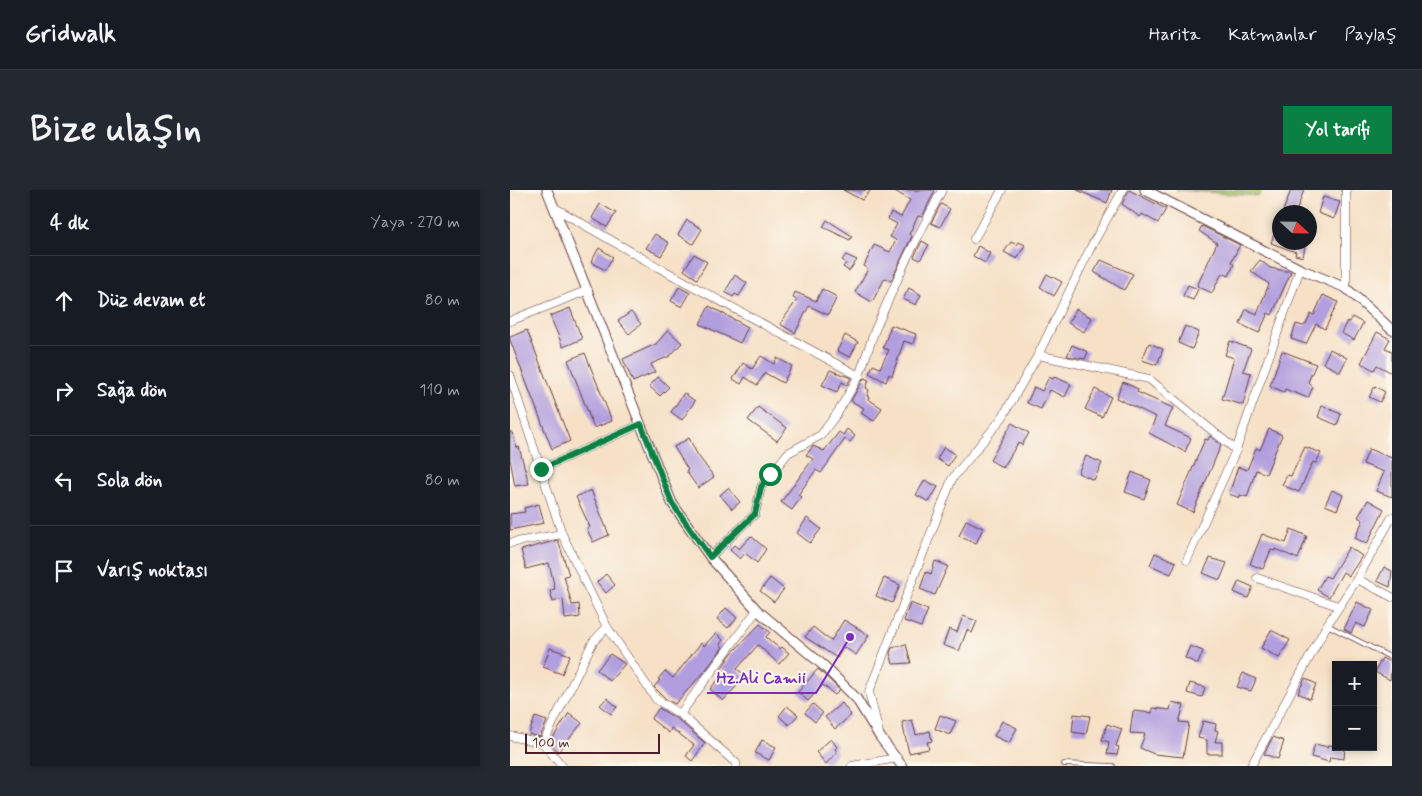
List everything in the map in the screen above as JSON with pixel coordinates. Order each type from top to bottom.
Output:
[{"type":"street","points":[[547,190],[672,503],[710,557],[757,610],[824,666],[856,698],[880,737],[902,766]]},
{"type":"street","points":[[710,557],[755,514],[761,487],[788,453],[821,435],[859,376],[875,330],[907,258],[942,190]]},
{"type":"street","points":[[974,240],[1002,190]]},
{"type":"street","points":[[880,737],[869,692],[952,479],[1002,418],[1038,355],[1092,245],[1123,190]]},
{"type":"street","points":[[1145,190],[1300,269],[1346,288],[1392,330]]},
{"type":"street","points":[[1346,190],[1346,288]]},
{"type":"street","points":[[555,208],[654,265],[859,376]]},
{"type":"street","points":[[1187,560],[1236,450],[1300,269]]},
{"type":"street","points":[[510,321],[588,290]]},
{"type":"street","points":[[1038,355],[1149,379],[1236,450]]},
{"type":"street","points":[[510,376],[562,534],[607,627],[656,699],[680,714],[736,763],[736,766]]},
{"type":"street","points":[[541,469],[641,424]]},
{"type":"street","points":[[1251,766],[1327,625],[1357,579],[1392,517]]},
{"type":"street","points":[[510,543],[562,534]]},
{"type":"street","points":[[1257,578],[1338,606]]},
{"type":"street","points":[[1357,579],[1392,597]]},
{"type":"street","points":[[680,714],[757,610]]},
{"type":"street","points":[[543,743],[594,642],[607,627]]},
{"type":"street","points":[[510,736],[543,743],[562,766]]},
{"type":"street","points":[[852,766],[897,758]]},
{"type":"lane","points":[[1327,625],[1392,658]]},
{"type":"lane","points":[[1064,764],[1113,766]]},
{"type":"green space","points":[[1176,190],[1261,190],[1259,196]]},
{"type":"building","points":[[843,190],[871,190],[862,200]]},
{"type":"building","points":[[893,190],[935,190],[922,217],[918,216],[909,234],[912,236],[891,281],[885,278],[872,302],[855,292],[868,269],[864,266],[874,245],[890,252],[896,240],[890,237],[897,224],[888,219],[891,212],[901,217],[910,200]]},
{"type":"building","points":[[1077,190],[1112,190],[1107,203]]},
{"type":"building","points":[[1129,190],[1166,209],[1158,223],[1142,214],[1140,217],[1122,204]]},
{"type":"building","points":[[1291,190],[1304,190],[1299,205],[1285,205]]},
{"type":"building","points":[[1323,197],[1340,202],[1334,219],[1318,213]]},
{"type":"building","points":[[600,204],[616,213],[607,227],[592,218]]},
{"type":"building","points":[[941,204],[950,209],[940,227],[931,223]]},
{"type":"building","points":[[687,220],[702,229],[693,244],[678,235]]},
{"type":"building","points":[[827,220],[852,236],[850,240],[823,227]]},
{"type":"building","points":[[1202,226],[1240,245],[1231,262],[1234,264],[1229,276],[1222,273],[1212,293],[1197,286],[1217,243],[1199,231]]},
{"type":"building","points":[[655,234],[669,243],[661,256],[646,248]]},
{"type":"building","points":[[922,241],[929,245],[920,260],[914,257]]},
{"type":"building","points":[[1011,242],[1017,245],[1019,242],[1025,245],[1017,259],[1004,252]]},
{"type":"building","points":[[978,246],[990,253],[985,263],[973,256]]},
{"type":"building","points":[[599,248],[613,257],[605,270],[591,262]]},
{"type":"building","points":[[1290,250],[1304,250],[1303,257],[1295,255],[1296,252]]},
{"type":"building","points":[[694,254],[707,262],[697,279],[684,270]]},
{"type":"building","points":[[846,255],[857,260],[849,271],[843,267],[846,263],[842,260]]},
{"type":"building","points":[[1101,260],[1133,274],[1124,290],[1094,272]]},
{"type":"building","points":[[1260,260],[1270,268],[1291,272],[1272,315],[1268,313],[1259,333],[1240,324],[1246,309],[1257,314],[1269,284],[1251,271]]},
{"type":"building","points":[[1047,274],[1062,282],[1054,296],[1040,287]]},
{"type":"building","points":[[735,275],[747,283],[739,296],[735,294],[733,297],[725,292]]},
{"type":"building","points":[[1188,285],[1198,289],[1193,300],[1183,296]]},
{"type":"building","points":[[679,287],[690,293],[682,307],[671,301]]},
{"type":"building","points":[[909,288],[921,295],[916,305],[903,299]]},
{"type":"building","points":[[822,289],[837,297],[828,315],[809,306],[795,333],[780,324],[797,300],[793,298],[795,292],[816,301]]},
{"type":"building","points":[[1323,295],[1338,302],[1325,329],[1316,324],[1306,344],[1291,339],[1296,324],[1303,326],[1306,324],[1311,314],[1314,315]]},
{"type":"building","points":[[709,306],[748,327],[740,343],[700,324]]},
{"type":"building","points":[[570,308],[582,339],[563,347],[550,316]]},
{"type":"building","points":[[1076,309],[1092,318],[1084,332],[1068,323]]},
{"type":"building","points":[[631,312],[641,324],[629,334],[618,321]]},
{"type":"building","points":[[1352,317],[1363,323],[1354,340],[1341,333],[1347,321],[1349,322]]},
{"type":"building","points":[[891,325],[916,334],[913,344],[904,341],[892,376],[889,374],[886,382],[869,373],[873,365],[880,368],[889,350],[883,348]]},
{"type":"building","points":[[1185,326],[1199,332],[1192,349],[1178,343]]},
{"type":"building","points":[[527,330],[570,441],[552,449],[510,340],[510,337]]},
{"type":"building","points":[[668,330],[682,343],[670,356],[651,364],[655,372],[633,382],[623,359],[656,344]]},
{"type":"building","points":[[1377,332],[1390,339],[1385,348],[1392,351],[1392,373],[1377,365],[1374,370],[1361,363]]},
{"type":"building","points":[[845,335],[858,342],[850,357],[837,351]]},
{"type":"building","points":[[1230,341],[1251,349],[1243,371],[1251,373],[1243,405],[1222,399],[1234,358],[1225,355]]},
{"type":"building","points":[[1149,343],[1163,349],[1157,365],[1142,360]]},
{"type":"building","points":[[1072,345],[1088,352],[1085,359],[1067,356]]},
{"type":"building","points":[[1330,349],[1347,358],[1340,372],[1323,363]]},
{"type":"building","points":[[1282,351],[1316,364],[1308,382],[1313,387],[1308,398],[1285,389],[1284,392],[1270,386]]},
{"type":"building","points":[[585,353],[612,421],[594,428],[568,360]]},
{"type":"building","points":[[761,356],[774,364],[777,358],[792,366],[783,383],[765,373],[757,385],[745,377],[741,384],[733,379],[743,363],[752,369]]},
{"type":"building","points":[[830,370],[851,378],[847,385],[842,382],[837,392],[822,385]]},
{"type":"building","points":[[658,377],[669,387],[660,396],[649,386]]},
{"type":"building","points":[[1049,377],[1053,379],[1054,377],[1071,384],[1065,397],[1050,390],[1041,409],[1027,403],[1034,387],[1042,391]]},
{"type":"building","points":[[864,378],[869,380],[866,388],[869,390],[868,399],[882,408],[874,421],[861,413],[864,408],[851,401]]},
{"type":"building","points":[[1123,382],[1138,389],[1137,392],[1173,408],[1165,426],[1191,438],[1185,452],[1149,433],[1156,417],[1116,398]]},
{"type":"building","points":[[1375,386],[1385,392],[1380,402],[1369,397]]},
{"type":"building","points":[[1095,389],[1111,397],[1102,417],[1085,409]]},
{"type":"building","points":[[684,393],[695,401],[682,420],[671,412]]},
{"type":"building","points":[[1322,406],[1341,414],[1337,425],[1318,417]]},
{"type":"building","points":[[758,407],[787,428],[777,441],[748,420]]},
{"type":"building","points":[[1012,423],[1029,433],[1022,445],[1018,443],[1003,468],[990,460]]},
{"type":"building","points":[[847,429],[855,436],[850,442],[845,439],[821,473],[816,470],[798,495],[801,497],[792,510],[781,502],[813,459],[806,455],[813,446],[824,451],[839,432],[843,435]]},
{"type":"building","points":[[1269,429],[1282,435],[1266,474],[1256,470],[1247,497],[1240,495],[1240,498],[1229,494],[1238,467],[1247,470],[1256,448],[1260,450]]},
{"type":"building","points":[[510,432],[512,432],[517,448],[519,447],[529,484],[515,486],[510,459]]},
{"type":"building","points":[[1210,436],[1221,445],[1193,512],[1177,505],[1205,439],[1208,440]]},
{"type":"building","points":[[689,438],[697,454],[714,477],[698,488],[686,471],[688,470],[674,447]]},
{"type":"building","points":[[944,447],[955,454],[948,466],[937,459]]},
{"type":"building","points":[[1305,447],[1321,453],[1316,463],[1313,462],[1299,492],[1282,485],[1287,475],[1291,476]]},
{"type":"building","points":[[1369,449],[1392,458],[1392,497],[1376,491],[1384,472],[1363,464]]},
{"type":"building","points":[[1086,456],[1102,463],[1094,480],[1078,473]]},
{"type":"building","points":[[1132,472],[1151,480],[1144,499],[1125,492]]},
{"type":"building","points":[[925,480],[938,487],[929,502],[916,495]]},
{"type":"building","points":[[728,488],[740,502],[732,509],[720,495]]},
{"type":"building","points":[[591,490],[609,535],[593,542],[587,529],[590,527],[576,497]]},
{"type":"building","points":[[1332,490],[1343,495],[1337,510],[1325,505]]},
{"type":"building","points":[[1368,500],[1384,509],[1367,544],[1355,538],[1363,520],[1358,517]]},
{"type":"building","points":[[539,504],[544,523],[510,530],[510,514],[525,512],[524,508]]},
{"type":"building","points":[[807,518],[821,529],[810,543],[797,533]]},
{"type":"building","points":[[966,520],[983,528],[976,544],[959,536]]},
{"type":"building","points":[[1291,529],[1307,536],[1298,559],[1275,549],[1275,551],[1271,550],[1263,569],[1250,564],[1262,534],[1286,543]]},
{"type":"building","points":[[751,536],[766,549],[757,563],[745,553],[740,559],[730,550],[734,545],[739,549]]},
{"type":"building","points":[[558,540],[569,575],[564,576],[572,605],[579,604],[580,617],[565,619],[563,599],[553,602],[550,590],[555,589],[549,563],[526,569],[521,550]]},
{"type":"building","points":[[1349,547],[1362,556],[1349,576],[1343,572],[1329,597],[1317,590],[1325,576],[1330,578]]},
{"type":"building","points":[[1155,553],[1176,562],[1171,574],[1150,565]]},
{"type":"building","points":[[1210,558],[1227,563],[1220,580],[1203,573]]},
{"type":"building","points":[[935,561],[948,566],[935,595],[920,589],[926,572],[931,574]]},
{"type":"building","points":[[1384,567],[1392,571],[1390,587],[1377,581]]},
{"type":"building","points":[[606,574],[615,585],[606,593],[597,582]]},
{"type":"building","points":[[770,578],[784,589],[774,602],[760,591]]},
{"type":"building","points":[[884,578],[900,585],[892,603],[876,596]]},
{"type":"building","points":[[1239,581],[1253,587],[1248,598],[1234,592]]},
{"type":"building","points":[[1357,602],[1373,610],[1365,627],[1356,623],[1351,633],[1344,629]]},
{"type":"building","points":[[910,603],[928,610],[921,627],[904,621]]},
{"type":"building","points":[[726,608],[737,618],[728,628],[717,619]]},
{"type":"building","points":[[963,616],[977,621],[972,633],[967,630],[959,651],[943,645],[949,629],[957,632]]},
{"type":"building","points":[[844,620],[869,635],[856,655],[844,647],[837,658],[805,637],[813,627],[831,641]]},
{"type":"building","points":[[760,624],[770,632],[766,637],[780,649],[782,647],[789,653],[779,664],[758,645],[737,669],[746,676],[723,701],[710,689],[725,672],[721,669],[731,654]]},
{"type":"building","points":[[1271,630],[1290,640],[1279,658],[1261,648]]},
{"type":"building","points":[[716,633],[723,640],[720,644],[723,647],[705,671],[675,704],[666,699],[654,687],[660,680],[658,679],[665,671],[673,678],[701,643],[704,646]]},
{"type":"building","points":[[906,644],[911,663],[893,664],[890,653],[892,648]]},
{"type":"building","points":[[1190,646],[1203,651],[1198,664],[1185,658]]},
{"type":"building","points":[[550,648],[570,655],[562,674],[543,667]]},
{"type":"building","points":[[610,654],[625,664],[610,681],[597,670]]},
{"type":"building","points":[[1382,658],[1392,663],[1390,680],[1377,673],[1377,668]]},
{"type":"building","points":[[818,669],[840,690],[835,695],[823,685],[808,701],[798,692]]},
{"type":"building","points":[[1243,673],[1256,679],[1251,691],[1237,687]]},
{"type":"building","points":[[1305,678],[1316,684],[1310,699],[1298,693]]},
{"type":"building","points":[[1190,683],[1205,687],[1202,697],[1187,693]]},
{"type":"building","points":[[607,698],[617,707],[611,714],[600,705]]},
{"type":"building","points":[[1172,702],[1184,705],[1179,722],[1189,723],[1183,757],[1154,754],[1140,748],[1145,734],[1130,733],[1133,711],[1152,713],[1152,708],[1170,710]]},
{"type":"building","points":[[842,703],[851,715],[835,729],[825,717]]},
{"type":"building","points":[[813,704],[823,713],[815,722],[805,713]]},
{"type":"building","points":[[787,706],[798,715],[789,725],[779,716]]},
{"type":"building","points":[[659,708],[677,719],[705,743],[692,761],[686,756],[694,745],[671,728],[669,733],[651,719]]},
{"type":"building","points":[[569,713],[582,723],[558,752],[550,742]]},
{"type":"building","points":[[1074,714],[1090,716],[1086,734],[1072,732]]},
{"type":"building","points":[[940,715],[956,721],[950,735],[935,729]]},
{"type":"building","points":[[535,717],[547,721],[540,737],[529,734]]},
{"type":"building","points":[[912,720],[916,735],[930,731],[932,741],[927,742],[929,749],[909,753],[902,722]]},
{"type":"building","points":[[1002,721],[1017,728],[1009,743],[994,736]]},
{"type":"building","points":[[1203,721],[1216,724],[1215,730],[1218,731],[1215,742],[1222,742],[1222,754],[1207,754],[1207,740],[1198,738]]},
{"type":"building","points":[[1107,724],[1122,729],[1116,746],[1119,747],[1117,755],[1107,754],[1109,742],[1102,740]]},
{"type":"building","points":[[1273,737],[1284,741],[1278,759],[1264,754]]},
{"type":"building","points":[[831,739],[837,747],[835,749],[837,752],[826,764],[816,752]]},
{"type":"building","points":[[762,740],[776,747],[769,760],[755,753]]},
{"type":"building","points":[[1315,744],[1328,747],[1328,745],[1332,745],[1332,751],[1345,751],[1344,759],[1330,757],[1329,762],[1311,757]]},
{"type":"place","name":"Hz.Ali Camii","points":[[850,637]]},
{"type":"route","points":[[541,469],[641,424],[672,503],[710,557],[755,514],[761,487],[770,474]]}]
